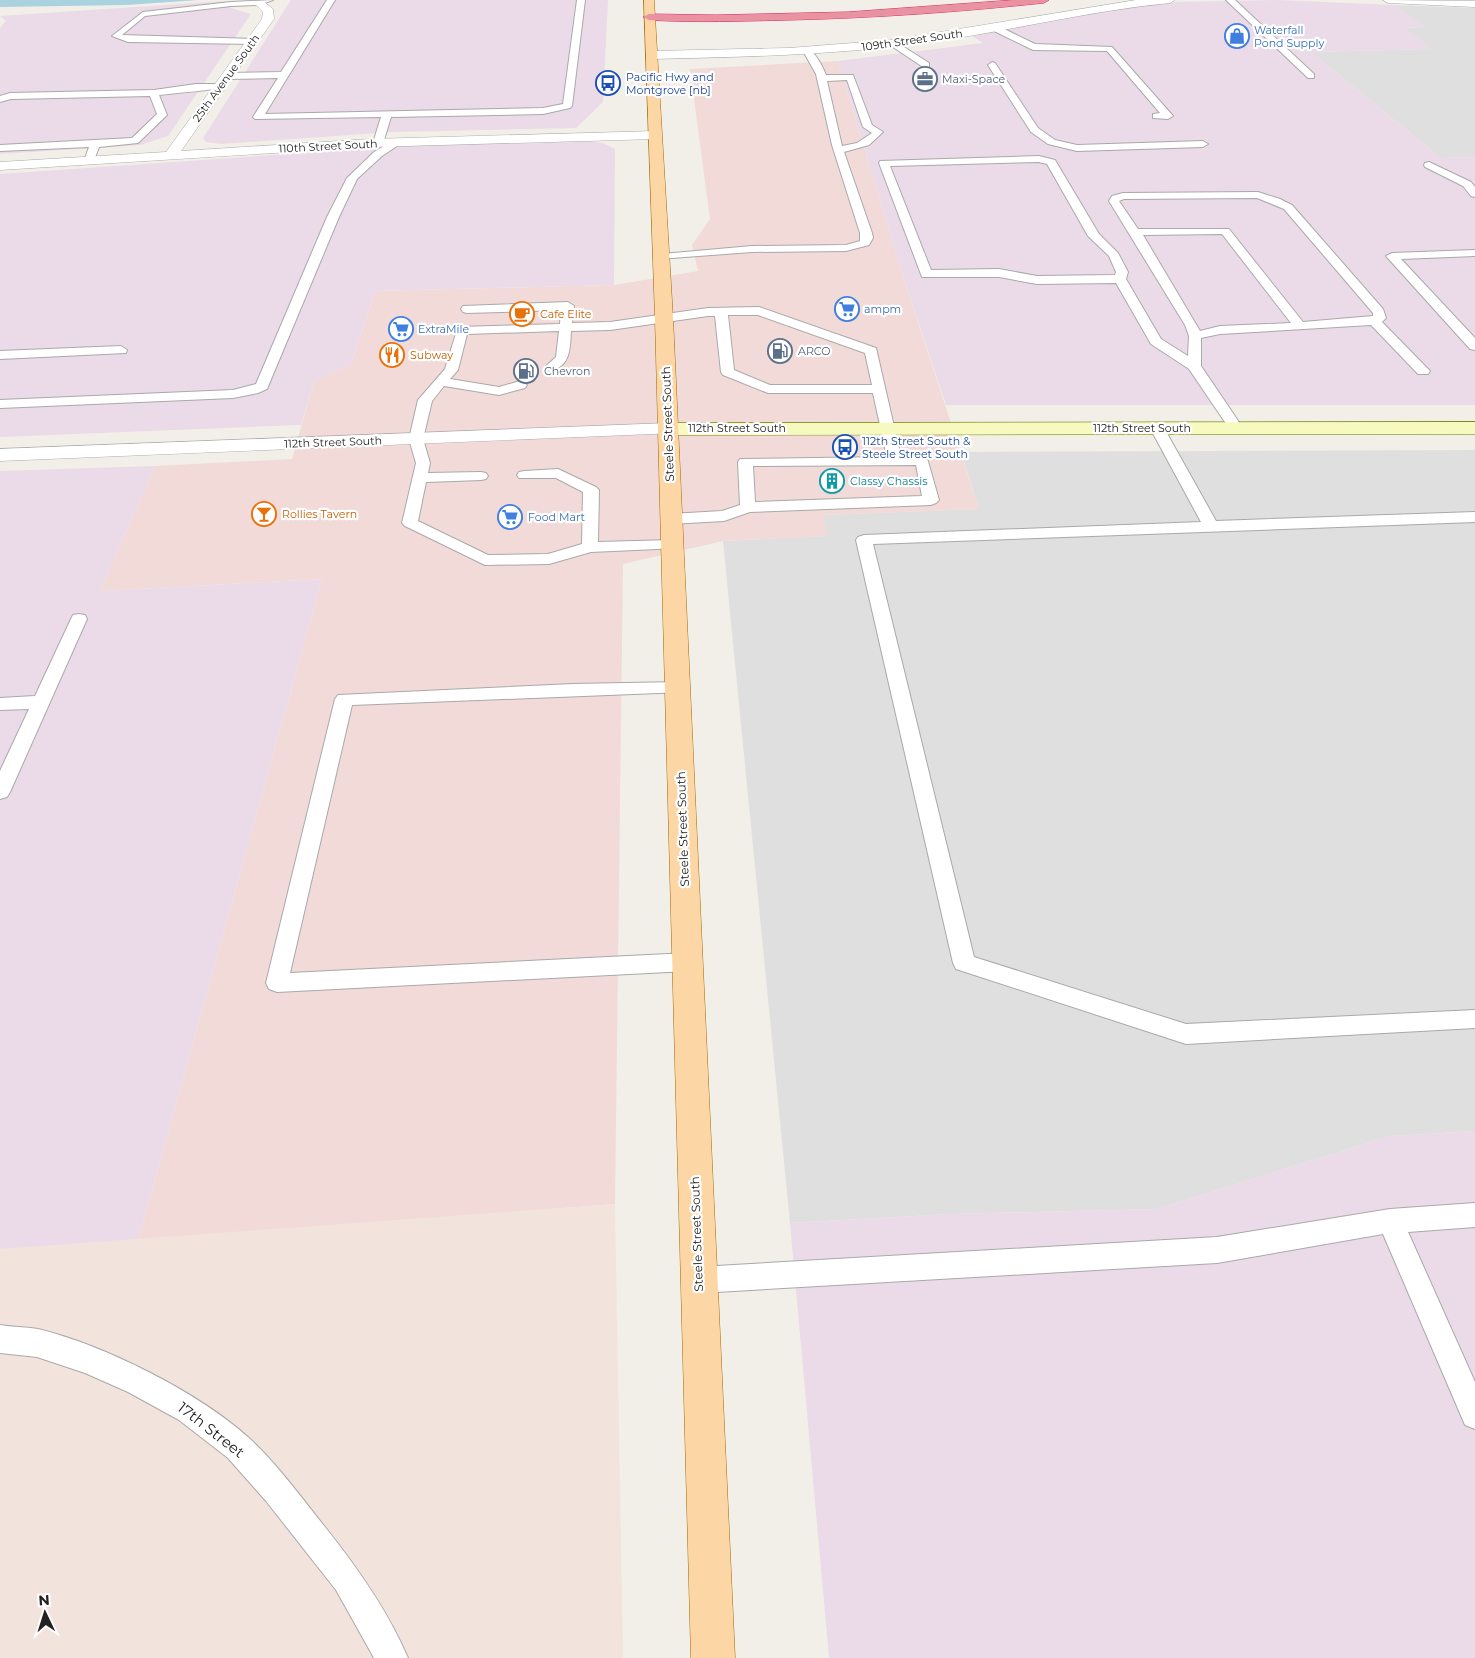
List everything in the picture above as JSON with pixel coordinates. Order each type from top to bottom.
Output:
[{"type":"highway","points":[[649,17],[689,13],[821,11],[870,6],[892,0]]},
{"type":"highway","points":[[649,17],[682,20],[877,14],[965,9],[1044,0]]},
{"type":"main road","name":"Steele Street South","points":[[649,0],[662,256],[670,519],[673,545],[713,1658]]},
{"type":"main road","name":"112th Street South","points":[[668,429],[1475,428]]},
{"type":"street","name":"109th Street South","points":[[652,55],[807,51],[893,43],[995,28],[1105,7],[1170,0]]},
{"type":"street","points":[[1388,0],[1475,4]]},
{"type":"street","name":"25th Avenue South","points":[[171,155],[253,41],[270,13],[264,2]]},
{"type":"street","name":"110th Street South","points":[[0,166],[396,142],[656,135]]},
{"type":"street","name":"112th Street South","points":[[0,455],[668,429]]},
{"type":"lane","points":[[331,0],[258,116],[543,111],[567,106],[581,0]]},
{"type":"lane","points":[[1230,0],[1311,76]]},
{"type":"lane","points":[[253,41],[128,39],[116,36],[143,14],[264,2]]},
{"type":"lane","points":[[995,28],[1033,48],[1109,49],[1168,116],[1156,116]]},
{"type":"lane","points":[[893,43],[926,65]]},
{"type":"lane","points":[[662,256],[752,248],[846,248],[865,243],[867,238],[866,232],[829,115],[823,78],[816,62],[807,51]]},
{"type":"lane","points":[[992,65],[1034,130],[1052,142],[1077,148],[1203,144]]},
{"type":"lane","points":[[228,76],[284,75]]},
{"type":"lane","points":[[823,78],[850,77],[868,127],[878,132],[870,142],[855,148],[840,149]]},
{"type":"lane","points":[[0,99],[10,96],[154,93],[196,87],[220,87]]},
{"type":"lane","points":[[0,148],[135,141],[162,115],[154,93]]},
{"type":"lane","points":[[378,143],[387,114]]},
{"type":"lane","points":[[0,404],[233,394],[262,386],[333,217],[352,178],[378,154],[396,142]]},
{"type":"lane","points":[[89,161],[96,144]]},
{"type":"lane","points":[[1120,279],[1037,280],[999,273],[926,274],[884,163],[1039,159],[1051,162],[1094,236],[1114,255],[1122,272],[1120,279],[1156,341],[1194,366],[1236,428]]},
{"type":"lane","points":[[1429,165],[1467,184],[1475,194]]},
{"type":"lane","points":[[1194,366],[1195,336],[1191,325],[1114,201],[1116,198],[1123,196],[1258,195],[1276,201],[1288,208],[1379,312],[1380,318],[1374,322],[1220,330],[1195,336]]},
{"type":"lane","points":[[1135,232],[1225,231],[1300,326]]},
{"type":"lane","points":[[1475,253],[1392,256],[1475,346]]},
{"type":"lane","points":[[467,309],[568,306],[562,358],[553,366]]},
{"type":"lane","points":[[464,322],[566,323],[610,326],[664,318],[759,310],[871,351],[895,461]]},
{"type":"lane","points":[[722,312],[728,372],[768,389],[879,390]]},
{"type":"lane","points":[[1374,322],[1423,371]]},
{"type":"lane","points":[[566,323],[462,330],[451,370],[425,400],[416,439],[423,462],[410,523],[485,560],[549,559],[590,548],[673,545]]},
{"type":"lane","points":[[0,355],[121,350]]},
{"type":"lane","points":[[440,382],[498,391],[520,385]]},
{"type":"lane","points":[[1157,428],[1211,526]]},
{"type":"lane","points":[[670,519],[724,516],[748,507],[931,500],[922,461],[745,462],[748,507]]},
{"type":"lane","points":[[524,475],[558,473],[591,490],[590,548]]},
{"type":"lane","points":[[420,478],[481,476]]},
{"type":"lane","points":[[1475,517],[864,540],[964,963],[1186,1034],[1475,1019]]},
{"type":"lane","points":[[0,792],[79,619]]},
{"type":"lane","points":[[678,688],[344,699],[277,983],[688,962]]},
{"type":"lane","points":[[0,704],[41,702]]},
{"type":"lane","points":[[699,1280],[1217,1250],[1390,1221],[1475,1214]]},
{"type":"lane","points":[[1390,1221],[1475,1415]]},
{"type":"lane","name":"17th Street","points":[[0,1339],[38,1343],[88,1360],[138,1382],[189,1410],[238,1448],[277,1490],[347,1579],[392,1658]]},
{"type":"shaded area","points":[[291,0],[608,0],[603,102],[576,128],[392,132],[221,144],[206,142],[203,138]]},
{"type":"shaded area","points":[[1277,0],[1394,5],[1426,27],[1405,28],[1432,49],[1311,52],[1441,158],[1475,157],[1475,405],[946,405],[901,270],[838,61],[983,43],[969,34],[1121,8],[1174,2]]},
{"type":"shaded area","points":[[225,1],[231,8],[251,14],[168,136],[140,145],[0,154],[0,28],[6,21],[0,16]]},
{"type":"shaded area","points":[[1394,5],[1475,8],[1475,157],[1441,158],[1311,52],[1431,49],[1405,28],[1425,27]]},
{"type":"shaded area","points":[[838,61],[901,270],[979,509],[823,515],[827,536],[723,541],[623,564],[615,1204],[138,1241],[322,579],[100,591],[155,466],[292,459],[314,381],[351,364],[375,291],[614,285],[698,271],[692,245],[710,219],[690,69]]},
{"type":"shaded area","points":[[585,140],[603,143],[615,149],[614,285],[375,291],[351,364],[314,381],[301,425],[0,437],[0,174],[432,144]]},
{"type":"shaded area","points":[[1475,450],[1475,1131],[1390,1136],[1157,1209],[950,1214],[790,1223],[723,541],[826,536],[822,515],[979,509],[961,452]]},
{"type":"shaded area","points":[[155,466],[100,591],[322,579],[138,1241],[0,1251],[0,471]]},
{"type":"shaded area","points":[[1475,1131],[1475,1658],[829,1658],[790,1223],[950,1214],[1157,1209],[1390,1136]]},
{"type":"shaded area","points":[[615,1204],[623,1658],[0,1658],[0,1249]]},
{"type":"water","points":[[0,0],[198,0],[127,5],[0,7]]},
{"type":"place","name":"Waterfall Pond Supply","points":[[1237,36]]},
{"type":"place","name":"Maxi-Space","points":[[925,79]]},
{"type":"place","name":"Pacific Hwy and Montgrove [nb]","points":[[608,83]]},
{"type":"place","name":"ampm","points":[[847,309]]},
{"type":"place","name":"Cafe Elite","points":[[522,314]]},
{"type":"place","name":"ExtraMile","points":[[401,329]]},
{"type":"place","name":"ARCO","points":[[780,351]]},
{"type":"place","name":"Subway","points":[[392,355]]},
{"type":"place","name":"Chevron","points":[[526,371]]},
{"type":"place","name":"112th Street South & Steele Street South","points":[[845,447]]},
{"type":"place","name":"Classy Chassis","points":[[832,481]]},
{"type":"place","name":"Rollies Tavern","points":[[264,514]]},
{"type":"place","name":"Food Mart","points":[[510,517]]}]
